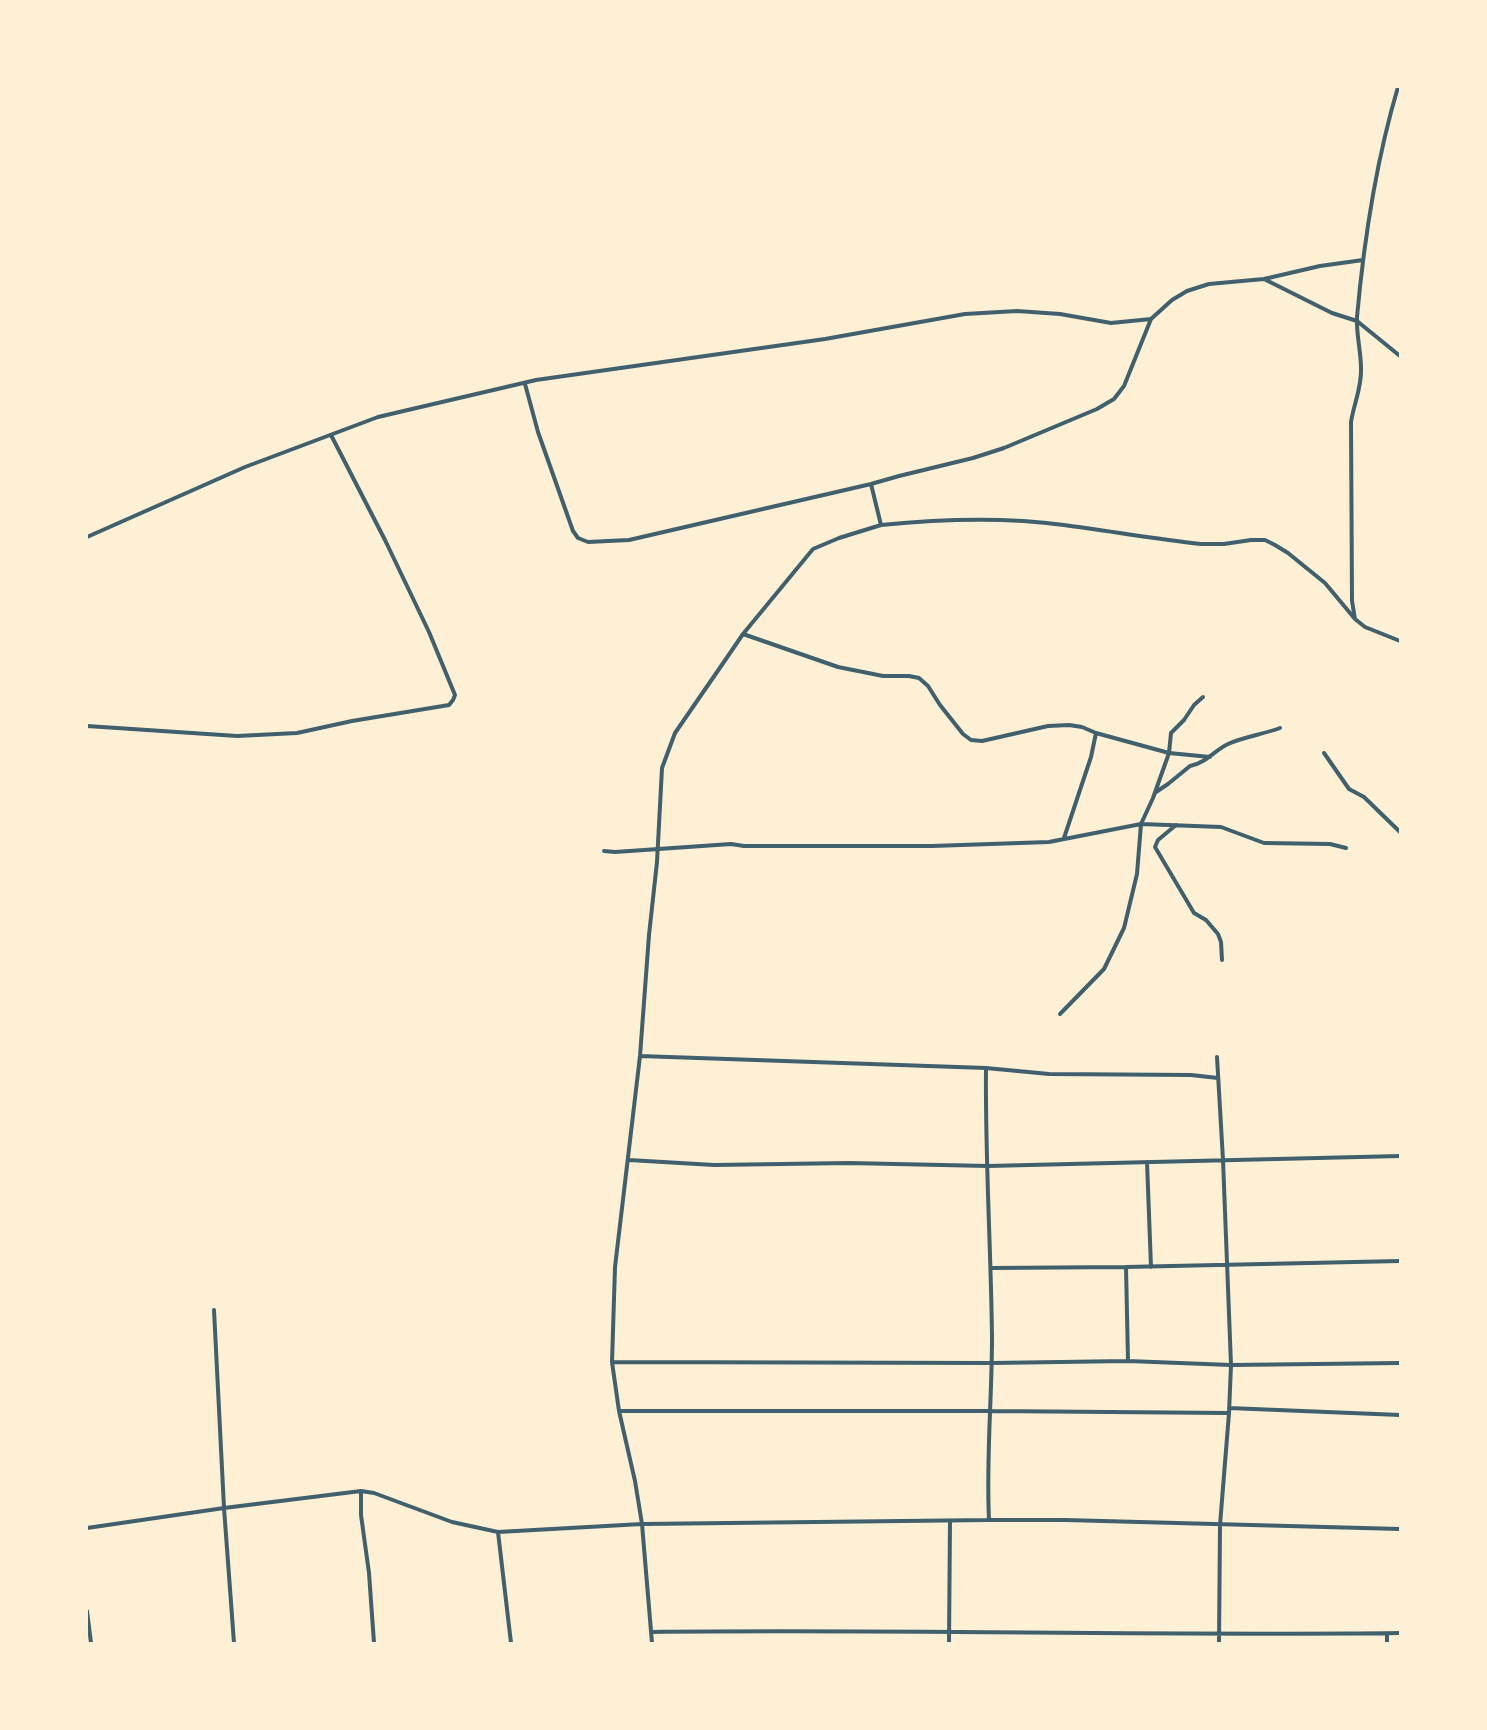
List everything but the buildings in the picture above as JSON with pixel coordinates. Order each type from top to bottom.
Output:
[{"type":"street","points":[[1355,619],[1352,601],[1351,422],[1360,389],[1361,369],[1357,321],[1363,260],[1379,161],[1398,87]]},
{"type":"street","points":[[525,384],[538,432],[573,531],[578,538],[588,542],[629,540],[871,484],[974,458],[1004,448],[1097,409],[1114,399],[1124,386],[1151,319],[1172,300],[1187,291],[1209,284],[1264,279],[1320,266],[1363,260]]},
{"type":"street","points":[[1264,279],[1332,313],[1357,321],[1400,356]]},
{"type":"street","points":[[87,537],[245,467],[378,417],[536,380],[825,339],[965,314],[1017,311],[1060,314],[1111,323],[1151,319]]},
{"type":"street","points":[[87,726],[237,736],[297,733],[449,705],[455,695],[452,684],[385,540],[331,435]]},
{"type":"street","points":[[871,484],[881,525]]},
{"type":"street","points":[[652,1643],[642,1524],[619,1411],[612,1362],[615,1267],[640,1056],[658,850],[662,768],[675,733],[743,634],[813,549],[881,525],[926,520],[992,520],[1062,525],[1201,544],[1265,540],[1288,554],[1325,583],[1355,619],[1365,627],[1400,641]]},
{"type":"street","points":[[743,634],[838,667],[883,676],[919,678],[928,686],[952,721],[971,740],[982,741],[1048,726],[1069,725],[1169,753],[1210,757]]},
{"type":"street","points":[[1060,1014],[1104,969],[1124,928],[1137,874],[1141,824],[1156,792],[1169,753],[1171,733],[1203,697]]},
{"type":"street","points":[[1156,792],[1190,766],[1210,757],[1227,744],[1280,728]]},
{"type":"street","points":[[1064,839],[1091,757],[1096,733]]},
{"type":"street","points":[[1324,753],[1349,789],[1364,797],[1400,832]]},
{"type":"street","points":[[604,851],[658,850],[731,844],[744,846],[932,846],[1049,842],[1141,824],[1221,826],[1264,843],[1330,844],[1346,848]]},
{"type":"street","points":[[1177,825],[1158,840],[1155,847],[1194,913],[1206,920],[1218,934],[1222,960]]},
{"type":"street","points":[[640,1056],[986,1068],[1049,1074],[1191,1075],[1218,1078]]},
{"type":"street","points":[[1217,1057],[1231,1365],[1220,1525],[1219,1643]]},
{"type":"street","points":[[986,1068],[992,1363],[987,1485],[989,1520]]},
{"type":"street","points":[[629,1160],[714,1164],[849,1163],[988,1166],[1400,1156]]},
{"type":"street","points":[[1147,1162],[1151,1267]]},
{"type":"street","points":[[991,1268],[1400,1262]]},
{"type":"street","points":[[1126,1267],[1128,1361]]},
{"type":"street","points":[[214,1310],[224,1508],[234,1643]]},
{"type":"street","points":[[612,1362],[1128,1361],[1231,1365],[1400,1363]]},
{"type":"street","points":[[619,1411],[1229,1411],[1400,1415]]},
{"type":"street","points":[[361,1491],[361,1515],[369,1573],[374,1643]]},
{"type":"street","points":[[87,1528],[361,1491],[374,1492],[452,1522],[498,1532],[642,1524],[989,1520],[1400,1529]]},
{"type":"street","points":[[949,1643],[950,1521]]},
{"type":"street","points":[[498,1532],[511,1643]]},
{"type":"street","points":[[87,1611],[91,1643]]},
{"type":"street","points":[[651,1632],[1400,1633]]},
{"type":"street","points":[[1387,1633],[1387,1643]]}]
